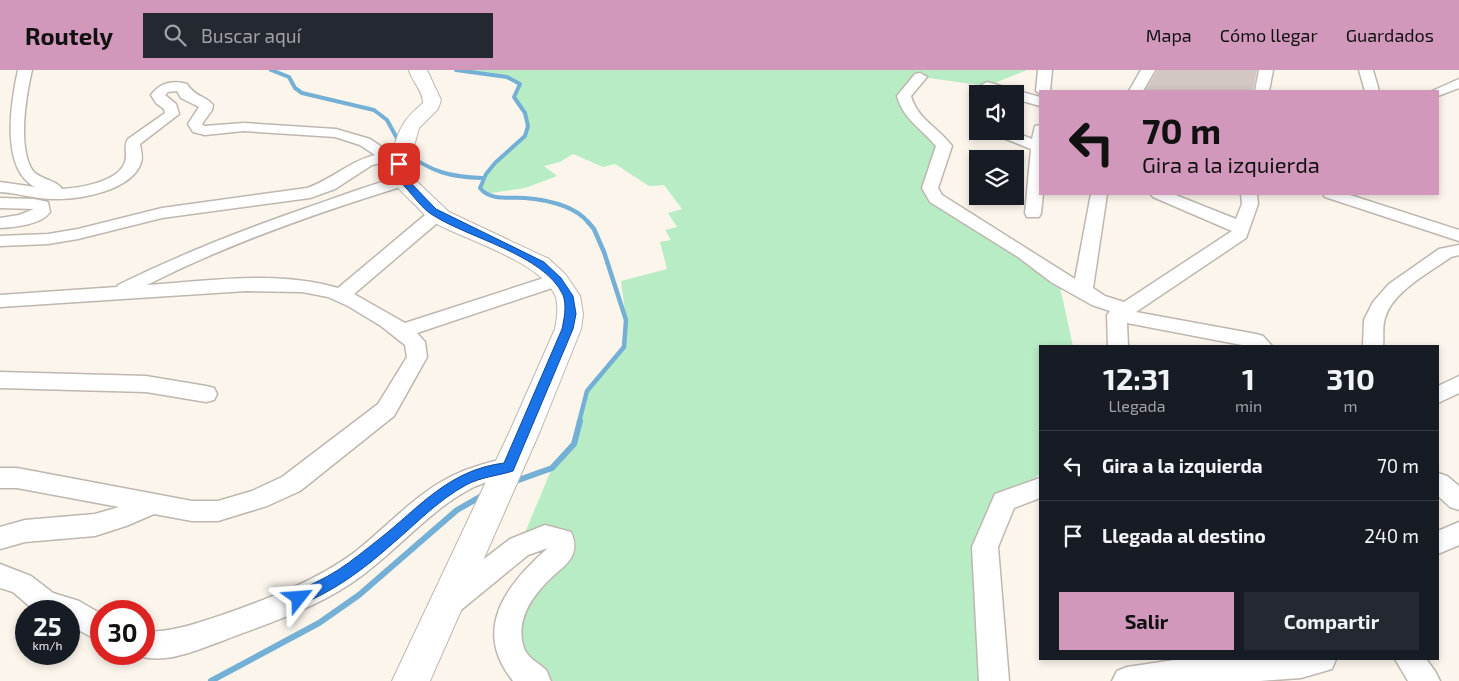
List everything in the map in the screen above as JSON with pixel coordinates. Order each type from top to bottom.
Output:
[{"type":"street","points":[[25,70],[20,91],[12,156],[33,180],[56,189],[84,191]]},
{"type":"street","points":[[116,294],[155,273],[255,232],[363,193],[397,167],[409,128],[414,120],[432,105],[432,95],[419,78],[418,70]]},
{"type":"street","points":[[1043,90],[1045,70]]},
{"type":"street","points":[[1137,90],[1148,70]]},
{"type":"street","points":[[1262,90],[1266,70]]},
{"type":"street","points":[[1366,70],[1372,90]]},
{"type":"street","points":[[1450,70],[1459,71]]},
{"type":"street","points":[[920,77],[904,96],[905,103],[914,118],[944,146],[930,188],[936,198],[1024,253],[1058,278],[1083,290],[1104,304],[1122,312],[1256,342],[1260,345]]},
{"type":"street","points":[[1439,92],[1459,83]]},
{"type":"street","points":[[0,187],[47,194],[71,194],[110,183],[124,175],[132,166],[134,156],[133,142],[172,114],[171,107],[160,100],[158,93],[164,88],[182,87],[186,95],[206,106],[195,124],[198,129],[206,131],[244,127],[308,132],[336,132],[365,142],[397,167],[437,214],[541,264],[557,280],[568,296],[570,314],[568,329],[508,467],[410,681]]},
{"type":"street","points":[[1024,97],[1039,102]]},
{"type":"street","points":[[1021,140],[1039,147],[1033,213]]},
{"type":"street","points":[[0,241],[48,239],[78,234],[162,213],[287,198],[310,193],[329,186],[367,162],[397,167]]},
{"type":"street","points":[[1083,290],[1098,195]]},
{"type":"street","points":[[1161,195],[1242,228]]},
{"type":"street","points":[[1118,345],[1122,312],[1240,234],[1250,204],[1249,195]]},
{"type":"street","points":[[1334,195],[1459,236]]},
{"type":"street","points":[[0,203],[34,204],[42,206],[42,212],[16,222],[0,223]]},
{"type":"street","points":[[340,296],[437,214]]},
{"type":"street","points":[[1373,345],[1374,320],[1380,306],[1396,288],[1445,253],[1459,250]]},
{"type":"street","points":[[403,331],[557,280]]},
{"type":"street","points":[[0,301],[246,285],[286,285],[316,288],[340,296],[403,331],[415,342],[417,357],[386,410],[291,484],[258,499],[218,511],[192,511],[17,478],[0,478]]},
{"type":"street","points":[[0,380],[146,384],[206,394]]},
{"type":"street","points":[[1439,394],[1459,384]]},
{"type":"street","points":[[155,644],[184,642],[284,606],[343,575],[385,542],[432,500],[462,481],[490,470],[508,467]]},
{"type":"street","points":[[1439,484],[1459,500]]},
{"type":"street","points":[[994,681],[985,547],[1004,501],[1039,488]]},
{"type":"street","points":[[0,538],[25,531],[95,525],[117,519],[154,503]]},
{"type":"street","points":[[1439,543],[1459,533]]},
{"type":"street","points":[[443,608],[519,546],[545,536],[562,540],[561,552],[526,586],[509,617],[507,647],[522,672],[536,681]]},
{"type":"street","points":[[0,576],[22,584],[45,603],[69,610],[90,622]]},
{"type":"street","points":[[1127,681],[1181,673],[1301,664],[1318,660]]},
{"type":"street","points":[[1410,660],[1425,681]]},
{"type":"green space","points":[[456,70],[1027,70],[990,85],[921,77],[904,96],[940,140],[930,188],[1058,278],[1073,345],[1039,345],[1039,475],[1004,501],[985,547],[994,681],[536,681],[507,647],[562,540],[519,547],[552,468],[574,444],[587,391],[624,347],[626,320],[621,281],[667,269],[660,242],[671,240],[665,230],[677,227],[668,213],[682,209],[664,185],[649,186],[615,164],[603,167],[573,154],[560,162],[544,166],[557,176],[525,188],[485,194],[480,188],[486,174],[495,163],[525,136],[528,126],[525,113],[514,97],[520,84],[507,77],[472,74]]},
{"type":"building","points":[[1157,70],[1257,70],[1253,90],[1146,90]]},
{"type":"waterway","points":[[271,70],[289,77],[295,88],[302,93],[374,110],[387,120],[399,142]]},
{"type":"waterway","points":[[456,70],[507,77],[520,84],[514,97],[525,113],[528,126],[525,136],[495,163],[486,174],[480,188],[494,197],[525,198],[560,204],[576,212],[588,222]]},
{"type":"waterway","points":[[406,153],[424,165],[451,175],[482,178]]},
{"type":"waterway","points":[[579,422],[587,391],[624,347],[626,320],[604,252],[594,229],[588,222]]},
{"type":"waterway","points":[[513,482],[552,468],[574,444],[580,421]]},
{"type":"waterway","points":[[211,681],[319,623],[359,595],[457,510],[485,494]]},
{"type":"route","points":[[299,598],[343,575],[385,542],[432,500],[462,481],[490,470],[508,467],[568,329],[570,314],[568,296],[557,280],[541,264],[441,217],[404,181],[399,171],[399,164]]}]
